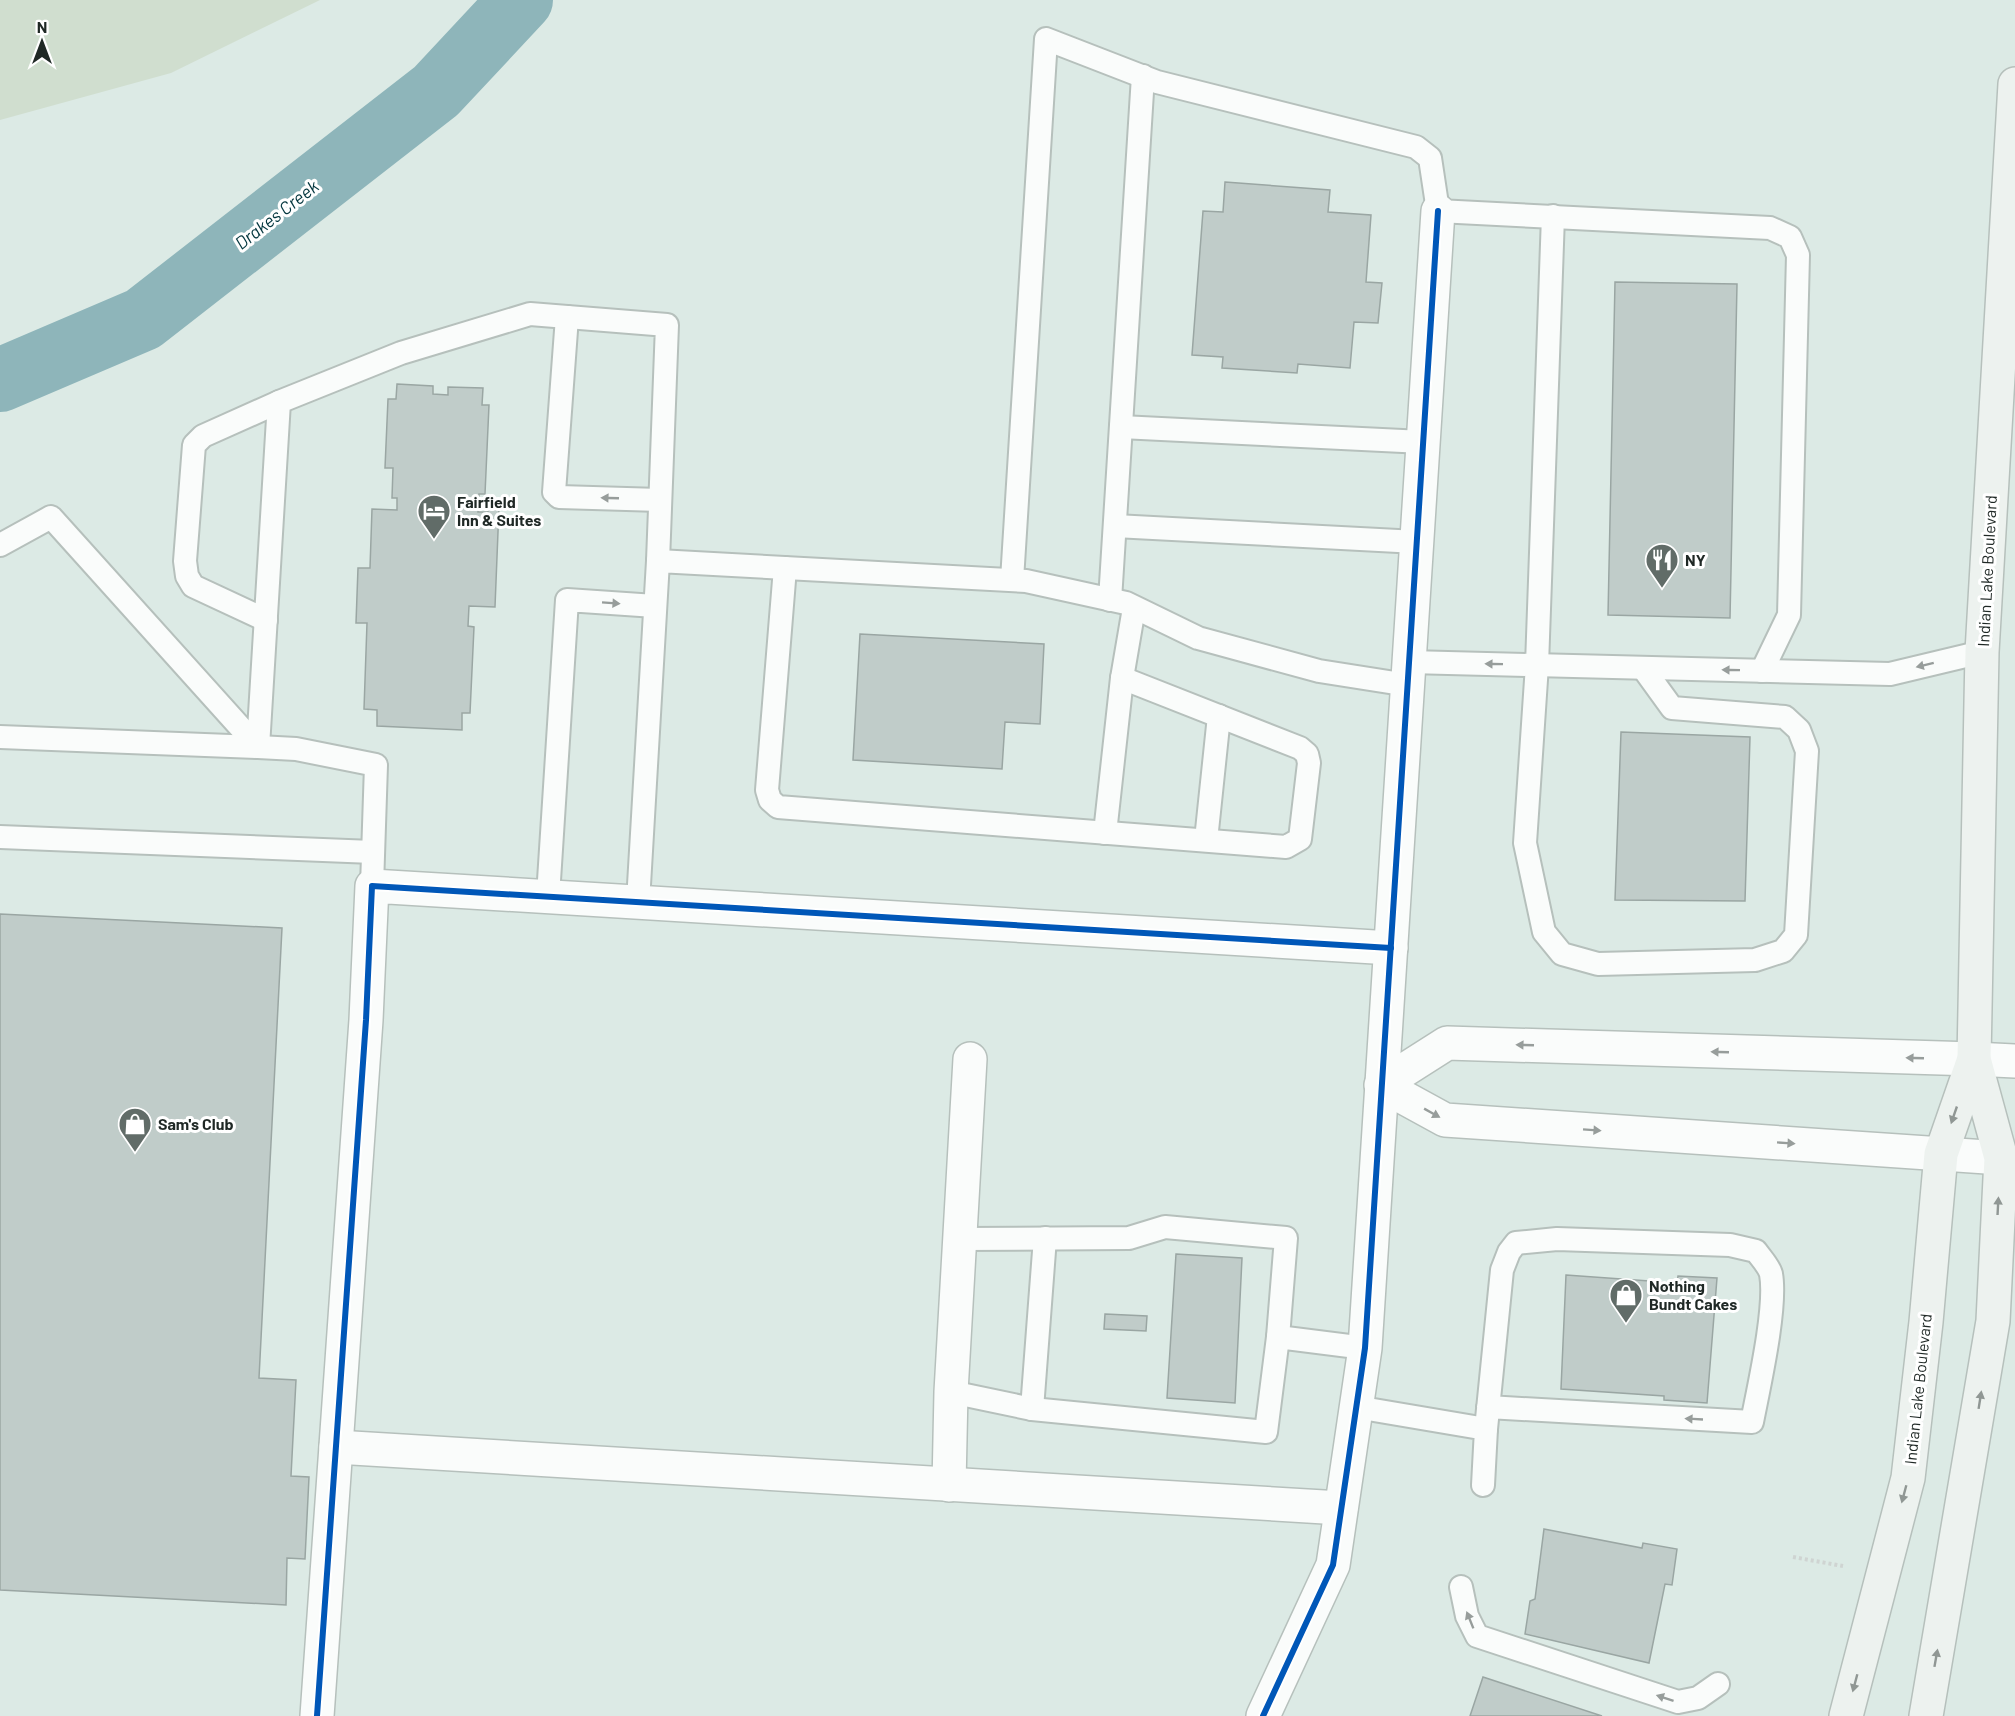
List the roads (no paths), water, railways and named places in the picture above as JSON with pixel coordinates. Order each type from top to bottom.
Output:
[{"type":"main road","name":"Indian Lake Boulevard","points":[[1846,1716],[1908,1478],[1926,1322],[1941,1154],[1974,1059],[1982,652],[2015,84]]},
{"type":"main road","name":"Indian Lake Boulevard","points":[[1926,1716],[1993,1321],[2008,1158],[1974,1059]]},
{"type":"street","points":[[1263,1716],[1333,1565],[1365,1348],[1438,211]]},
{"type":"street","points":[[317,1716],[366,1020],[372,886],[1391,948]]},
{"type":"street","points":[[1381,1085],[1447,1043],[2015,1061]]},
{"type":"street","points":[[949,1485],[951,1392],[962,1239],[970,1059]]},
{"type":"street","points":[[1381,1085],[1445,1120],[2008,1158]]},
{"type":"street","points":[[336,1447],[1341,1508]]},
{"type":"lane","points":[[1012,580],[1046,39],[1143,76],[1416,147],[1430,158],[1438,211],[1770,228],[1790,237],[1798,255],[1789,615],[1762,671]]},
{"type":"lane","points":[[1110,600],[1143,76]]},
{"type":"lane","points":[[1552,216],[1537,666],[1525,843],[1544,932],[1562,954],[1598,964],[1755,960],[1783,951],[1796,935],[1807,751],[1799,730],[1785,717],[1672,708],[1643,668]]},
{"type":"lane","points":[[266,620],[193,586],[187,576],[185,561],[194,445],[202,436],[401,353],[530,314],[667,325],[658,561],[638,902]]},
{"type":"lane","points":[[567,317],[554,492],[559,497],[660,500]]},
{"type":"lane","points":[[258,747],[279,402]]},
{"type":"lane","points":[[1121,427],[1423,442]]},
{"type":"lane","points":[[0,545],[51,517],[258,747]]},
{"type":"lane","points":[[1115,526],[1417,542]]},
{"type":"lane","points":[[658,561],[1026,581],[1110,600],[1134,608],[1198,638],[1319,671],[1408,674],[1537,666],[1890,674],[1982,652]]},
{"type":"lane","points":[[785,568],[767,790],[770,800],[778,807],[1286,847],[1300,839],[1310,763],[1307,754],[1300,747],[1122,678]]},
{"type":"lane","points":[[548,897],[567,600],[655,606]]},
{"type":"lane","points":[[1105,832],[1122,678],[1134,608]]},
{"type":"lane","points":[[1206,840],[1219,716]]},
{"type":"lane","points":[[0,737],[296,749],[376,765],[372,886]]},
{"type":"lane","points":[[0,837],[373,852]]},
{"type":"lane","points":[[951,1392],[1032,1409],[1266,1432],[1278,1337],[1286,1238],[1164,1227],[1129,1238],[962,1239]]},
{"type":"lane","points":[[1032,1409],[1045,1239]]},
{"type":"lane","points":[[1356,1407],[1487,1418],[1752,1422],[1771,1301],[1771,1272],[1756,1251],[1730,1245],[1557,1239],[1516,1243],[1509,1252],[1502,1270],[1487,1418],[1483,1485]]},
{"type":"lane","points":[[1278,1337],[1365,1348]]},
{"type":"lane","points":[[1461,1587],[1467,1616],[1477,1636],[1678,1702],[1698,1698],[1718,1684]]},
{"type":"waterway","name":"Drakes Creek","points":[[0,380],[143,319],[436,91],[521,0]]},
{"type":"place","name":"Fairfield Inn & Suites","points":[[434,540]]},
{"type":"place","name":"NY","points":[[1662,589]]},
{"type":"place","name":"Sam's Club","points":[[135,1153]]},
{"type":"place","name":"Nothing Bundt Cakes","points":[[1626,1324]]}]
